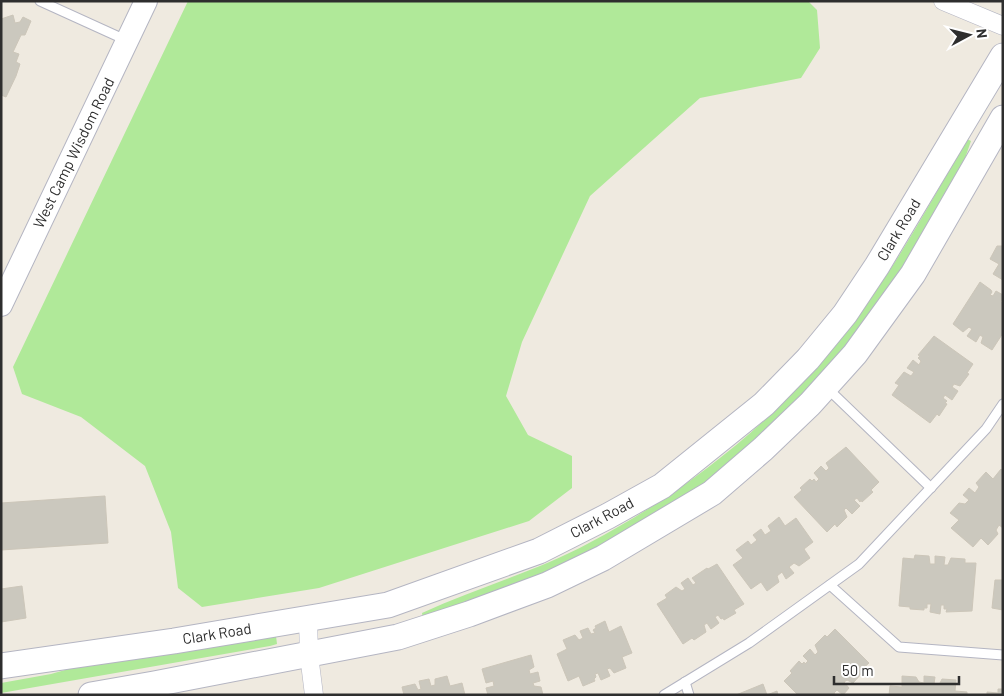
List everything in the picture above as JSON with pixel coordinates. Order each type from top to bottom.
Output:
[{"type":"main road","name":"Clark Road","points":[[1,666],[388,605],[539,551],[662,486],[764,404],[808,359],[845,314],[877,266],[1003,56]]},
{"type":"main road","points":[[91,695],[398,637],[470,614],[548,585],[603,558],[712,493],[764,449],[826,387],[855,354],[913,274],[1003,118]]},
{"type":"street","name":"West Camp Wisdom Road","points":[[1,305],[146,1]]},
{"type":"street","points":[[943,1],[1003,26]]},
{"type":"street","points":[[308,619],[309,655],[314,695]]},
{"type":"lane","points":[[40,1],[61,6],[128,41]]},
{"type":"lane","points":[[826,387],[931,488]]},
{"type":"lane","points":[[664,695],[749,643],[859,564],[986,429],[1003,404]]},
{"type":"lane","points":[[830,585],[899,647],[1003,655]]},
{"type":"lane","points":[[684,682],[689,695]]},
{"type":"green space","points":[[188,1],[808,1],[817,10],[820,48],[801,78],[700,98],[590,196],[522,342],[506,396],[528,435],[572,456],[572,488],[529,521],[319,588],[202,607],[178,588],[171,532],[145,466],[81,417],[22,394],[13,367]]},
{"type":"green space","points":[[967,139],[971,141],[961,170],[915,252],[849,344],[790,411],[725,467],[683,499],[549,575],[423,619],[422,613],[548,563],[614,530],[684,485],[749,434],[782,402],[860,313],[903,249]]},
{"type":"green space","points":[[276,636],[277,644],[270,646],[1,693],[1,683],[51,674],[86,664]]},
{"type":"building","points":[[13,15],[15,23],[20,22],[23,17],[31,21],[25,35],[21,35],[13,52],[19,54],[16,62],[20,64],[6,97],[1,95],[1,19]]},
{"type":"building","points":[[997,246],[1003,246],[1003,280],[993,274],[999,264],[990,259]]},
{"type":"building","points":[[980,282],[991,290],[990,295],[993,296],[996,291],[1003,295],[1001,302],[1003,304],[1003,333],[992,350],[981,343],[983,337],[980,335],[976,342],[967,336],[972,329],[969,327],[963,332],[953,324]]},
{"type":"building","points":[[934,336],[973,364],[967,373],[969,374],[960,386],[954,384],[952,387],[958,391],[952,400],[945,395],[943,398],[947,401],[945,403],[947,404],[939,416],[937,414],[930,423],[892,395],[899,385],[895,383],[904,372],[911,376],[914,372],[907,368],[913,360],[919,365],[921,361],[918,355]]},
{"type":"building","points":[[846,447],[879,482],[871,490],[873,492],[862,502],[857,498],[854,500],[860,506],[852,514],[846,508],[844,510],[847,517],[837,527],[835,524],[827,532],[794,497],[810,479],[812,481],[814,479],[816,482],[819,479],[814,473],[821,466],[826,471],[829,468],[826,463]]},
{"type":"building","points":[[1001,469],[1003,471],[1003,528],[999,525],[996,530],[998,534],[988,545],[981,538],[973,547],[951,528],[959,520],[950,513],[959,503],[965,504],[969,500],[963,495],[969,488],[975,493],[979,487],[976,483],[986,472],[993,479]]},
{"type":"building","points":[[105,496],[108,543],[1,550],[1,503]]},
{"type":"building","points":[[779,517],[785,526],[796,518],[813,542],[804,549],[810,558],[799,566],[794,563],[789,567],[794,573],[786,579],[782,572],[777,576],[779,582],[767,591],[761,582],[751,589],[733,565],[743,558],[736,550],[748,541],[751,545],[757,540],[753,535],[761,529],[765,535],[771,531],[768,526]]},
{"type":"building","points":[[915,555],[929,556],[930,564],[935,564],[935,556],[945,557],[944,565],[948,565],[951,558],[965,559],[965,563],[976,563],[972,611],[946,612],[947,609],[944,609],[944,605],[941,605],[940,614],[930,612],[931,604],[927,604],[927,608],[924,608],[924,610],[899,606],[903,558],[914,559]]},
{"type":"building","points":[[717,564],[744,604],[734,610],[736,613],[724,620],[718,615],[715,617],[719,623],[711,629],[707,623],[704,625],[706,632],[694,640],[692,638],[683,644],[657,604],[667,598],[665,595],[676,587],[682,591],[685,589],[681,583],[688,578],[693,585],[696,583],[692,578]]},
{"type":"building","points":[[995,580],[1003,580],[1003,610],[992,608]]},
{"type":"building","points":[[22,586],[26,618],[1,622],[1,589]]},
{"type":"building","points":[[605,621],[609,632],[621,626],[632,653],[622,657],[626,668],[614,673],[610,668],[607,669],[610,676],[601,680],[598,673],[595,674],[595,681],[583,686],[579,676],[568,681],[557,654],[567,649],[563,640],[575,635],[579,640],[583,638],[580,631],[588,628],[591,634],[595,633],[593,630],[596,628],[595,626]]},
{"type":"building","points":[[835,629],[869,663],[861,670],[863,672],[853,683],[847,680],[844,682],[849,688],[843,695],[837,690],[834,693],[835,695],[798,695],[784,681],[792,673],[790,671],[799,661],[805,664],[808,661],[803,656],[810,649],[815,655],[818,652],[815,645],[825,635],[827,637]]},
{"type":"building","points":[[531,655],[534,667],[529,670],[530,674],[538,672],[540,681],[533,683],[534,686],[541,687],[543,695],[488,695],[486,688],[494,686],[493,681],[486,683],[482,669]]},
{"type":"building","points":[[447,676],[450,686],[462,683],[465,695],[404,695],[402,687],[415,684],[418,690],[421,689],[419,681],[429,679],[431,686],[435,685],[435,679]]},
{"type":"building","points":[[902,676],[916,677],[919,682],[924,683],[924,676],[935,677],[934,684],[939,685],[942,679],[956,680],[955,691],[967,692],[967,695],[889,695],[890,686],[902,687]]},
{"type":"building","points":[[763,684],[767,695],[736,695]]},
{"type":"building","points":[[998,689],[1003,689],[1003,695],[987,695],[987,692],[998,693]]},
{"type":"building","points":[[777,691],[778,695],[767,695]]}]
